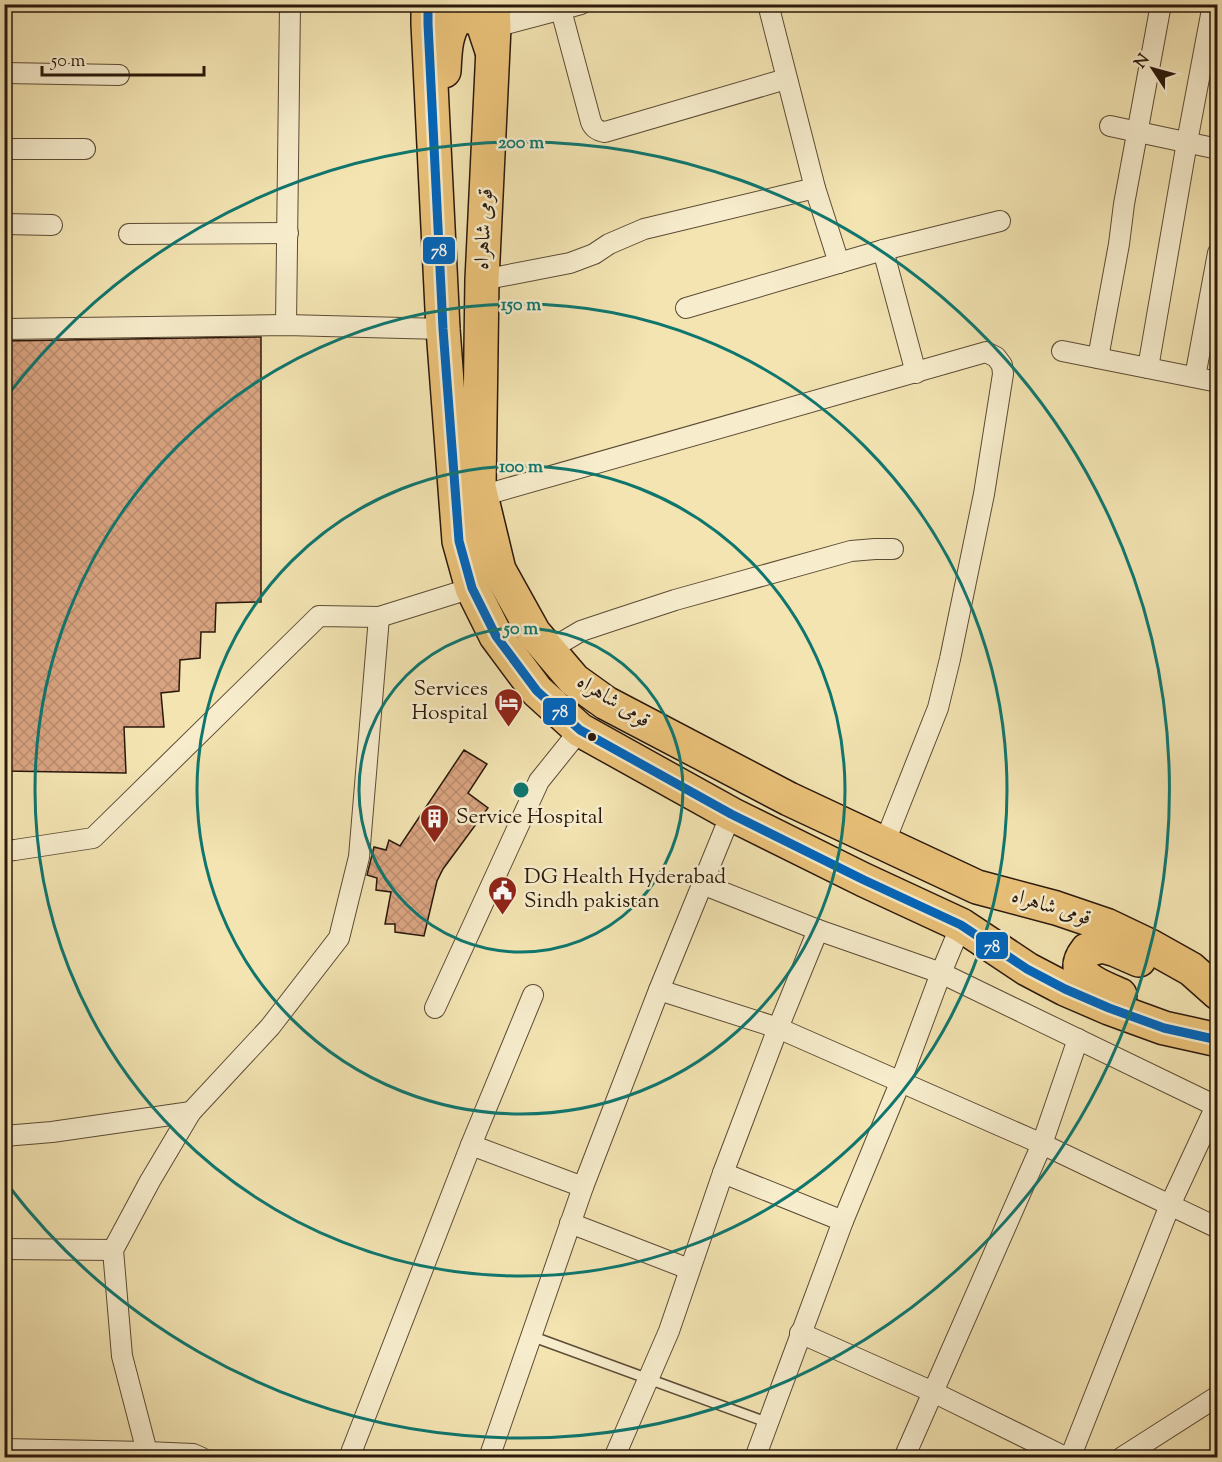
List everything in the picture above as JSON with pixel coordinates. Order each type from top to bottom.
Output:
[{"type":"highway","name":"قومی شاہراہ","points":[[429,4],[428,24],[443,329],[459,541],[472,588],[496,636],[537,691],[580,730],[731,814],[864,880],[962,925],[1027,969],[1065,989],[1164,1028],[1218,1040]]},
{"type":"highway","points":[[435,180],[443,111],[445,51],[450,28],[456,19],[472,15],[483,24],[493,28]]},
{"type":"highway","name":"قومی شاہراہ","points":[[493,28],[482,280],[479,488],[499,570],[534,633],[574,680],[606,703],[789,799],[977,887],[1056,908],[1106,925],[1191,969],[1218,993]]},
{"type":"highway","points":[[537,691],[556,659]]},
{"type":"highway","points":[[1218,1000],[1116,950],[1101,946],[1087,950],[1081,958],[1080,967],[1084,976],[1218,1040]]},
{"type":"street","points":[[286,325],[290,4]]},
{"type":"street","points":[[493,28],[581,4]]},
{"type":"street","points":[[768,4],[814,188],[839,262]]},
{"type":"street","points":[[1098,358],[1161,4]]},
{"type":"street","points":[[1148,368],[1213,4]]},
{"type":"street","points":[[561,10],[591,122],[600,132],[786,79]]},
{"type":"street","points":[[4,73],[119,75]]},
{"type":"street","points":[[1110,126],[1218,149]]},
{"type":"street","points":[[4,149],[85,149]]},
{"type":"street","points":[[482,280],[570,263],[594,254],[609,244],[644,229],[814,188]]},
{"type":"street","points":[[686,308],[839,262],[1000,221]]},
{"type":"street","points":[[4,224],[52,225]]},
{"type":"street","points":[[129,234],[288,233]]},
{"type":"street","points":[[883,250],[916,373]]},
{"type":"street","points":[[1195,377],[1218,253]]},
{"type":"street","points":[[4,329],[286,325],[443,329]]},
{"type":"street","points":[[1062,351],[1218,382]]},
{"type":"street","points":[[481,496],[986,352],[996,357],[1002,365],[1003,374],[984,494],[950,659],[938,708],[884,844]]},
{"type":"street","points":[[556,659],[581,631],[675,600],[851,551],[893,549]]},
{"type":"street","points":[[4,851],[93,838],[319,616],[379,617],[472,588]]},
{"type":"street","points":[[146,1455],[122,1356],[113,1250],[191,1112],[270,1027],[339,938],[359,857],[379,617]]},
{"type":"street","points":[[435,1008],[539,781],[580,730]]},
{"type":"street","points":[[489,1458],[583,1187],[659,990],[731,814]]},
{"type":"street","points":[[702,884],[818,930],[941,973],[1216,1106],[1170,1205],[1069,1458],[933,1392],[800,1333]]},
{"type":"street","points":[[755,1458],[843,1221],[962,925]]},
{"type":"street","points":[[614,1458],[669,1331],[723,1173],[818,930]]},
{"type":"street","points":[[659,990],[778,1029],[1042,1144],[1218,1228]]},
{"type":"street","points":[[349,1458],[532,995]]},
{"type":"street","points":[[904,1458],[1042,1144],[1078,1039]]},
{"type":"street","points":[[4,1136],[52,1132],[191,1112]]},
{"type":"street","points":[[471,1145],[583,1187]]},
{"type":"street","points":[[723,1173],[843,1221]]},
{"type":"street","points":[[570,1223],[690,1269]]},
{"type":"street","points":[[4,1249],[113,1250]]},
{"type":"street","points":[[1121,1458],[1218,1396]]},
{"type":"street","points":[[4,1449],[146,1455],[194,1454],[202,1458]]},
{"type":"lane","points":[[531,1336],[769,1423]]},
{"type":"building","points":[[261,337],[261,602],[216,603],[215,632],[201,632],[200,658],[180,660],[179,691],[161,693],[164,727],[124,727],[126,773],[4,771],[4,341]]},
{"type":"building","name":"Service Hospital","points":[[464,750],[487,764],[468,793],[488,808],[443,869],[437,881],[424,936],[395,932],[395,924],[385,924],[391,892],[376,890],[377,878],[367,875],[374,847],[386,850],[389,840],[400,846]]},
{"type":"transit line","name":"78","points":[[428,4],[443,329],[459,541],[472,588],[496,636],[537,691],[580,730],[731,814],[961,925],[1027,969],[1065,989],[1164,1028],[1218,1040]]},
{"type":"place","name":"Services Hospital","points":[[509,728]]},
{"type":"place","name":"Service Hospital","points":[[435,844]]},
{"type":"place","name":"DG Health Hyderabad Sindh pakistan","points":[[503,916]]}]
